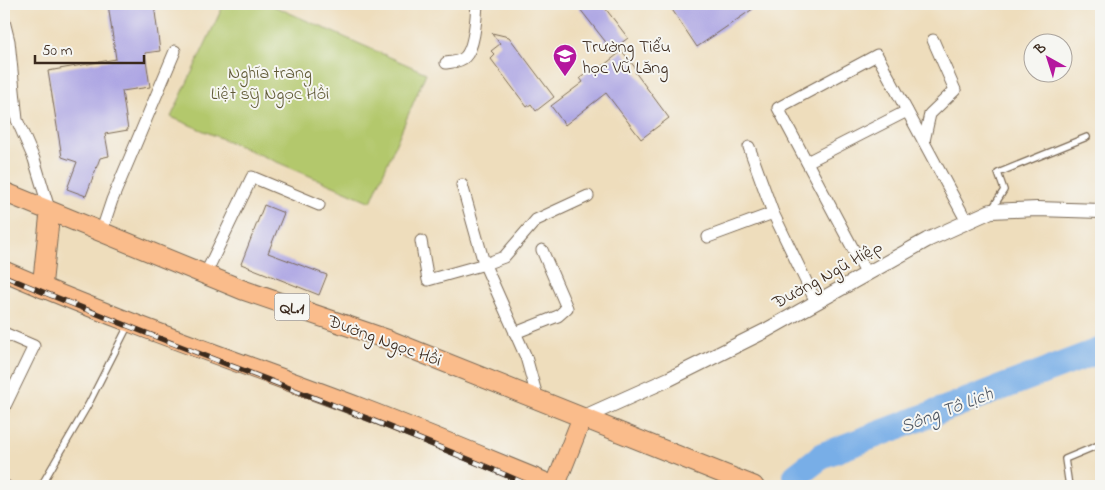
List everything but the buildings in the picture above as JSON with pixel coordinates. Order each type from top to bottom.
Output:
[{"type":"highway","name":"Đường Ngọc Hồi","points":[[4,192],[243,290],[389,340],[746,483]]},
{"type":"highway","points":[[42,288],[50,212]]},
{"type":"highway","points":[[4,271],[42,288],[361,409],[555,486],[582,418]]},
{"type":"street","points":[[446,63],[456,62],[465,57],[470,48],[478,4]]},
{"type":"street","points":[[4,21],[9,41],[17,120],[34,159],[50,212]]},
{"type":"street","points":[[924,142],[930,114],[955,90],[933,40]]},
{"type":"street","points":[[102,233],[112,200],[175,51]]},
{"type":"street","points":[[866,273],[778,108],[877,55],[967,222]]},
{"type":"street","points":[[807,162],[907,111]]},
{"type":"street","points":[[749,148],[773,213],[816,302]]},
{"type":"street","points":[[205,275],[252,177],[319,205]]},
{"type":"street","points":[[462,185],[485,264],[526,357],[538,400]]},
{"type":"street","points":[[421,241],[428,280],[504,257],[536,220],[588,196]]},
{"type":"street","name":"Đường Ngũ Hiệp","points":[[582,418],[668,379],[765,331],[927,240],[991,211],[1101,211]]},
{"type":"street","points":[[708,238],[773,213]]},
{"type":"street","points":[[515,333],[558,316],[567,308],[542,250]]},
{"type":"street","points":[[4,333],[34,346],[4,408]]},
{"type":"lane","points":[[991,211],[1004,190],[998,173],[1087,137]]},
{"type":"lane","points":[[41,486],[88,405],[130,322]]},
{"type":"lane","points":[[1069,486],[1065,458],[1101,444]]},
{"type":"green space","name":"Nghĩa trang Liệt sỹ Ngọc Hồi","points":[[224,4],[269,4],[426,73],[371,202],[171,117]]},
{"type":"waterway","name":"Sông Tô Lịch","points":[[796,476],[823,455],[1101,350]]},
{"type":"railway","points":[[4,276],[135,329],[400,431],[531,486]]},
{"type":"place","name":"Trường Tiểu học Vũ Lăng","points":[[565,77]]}]
